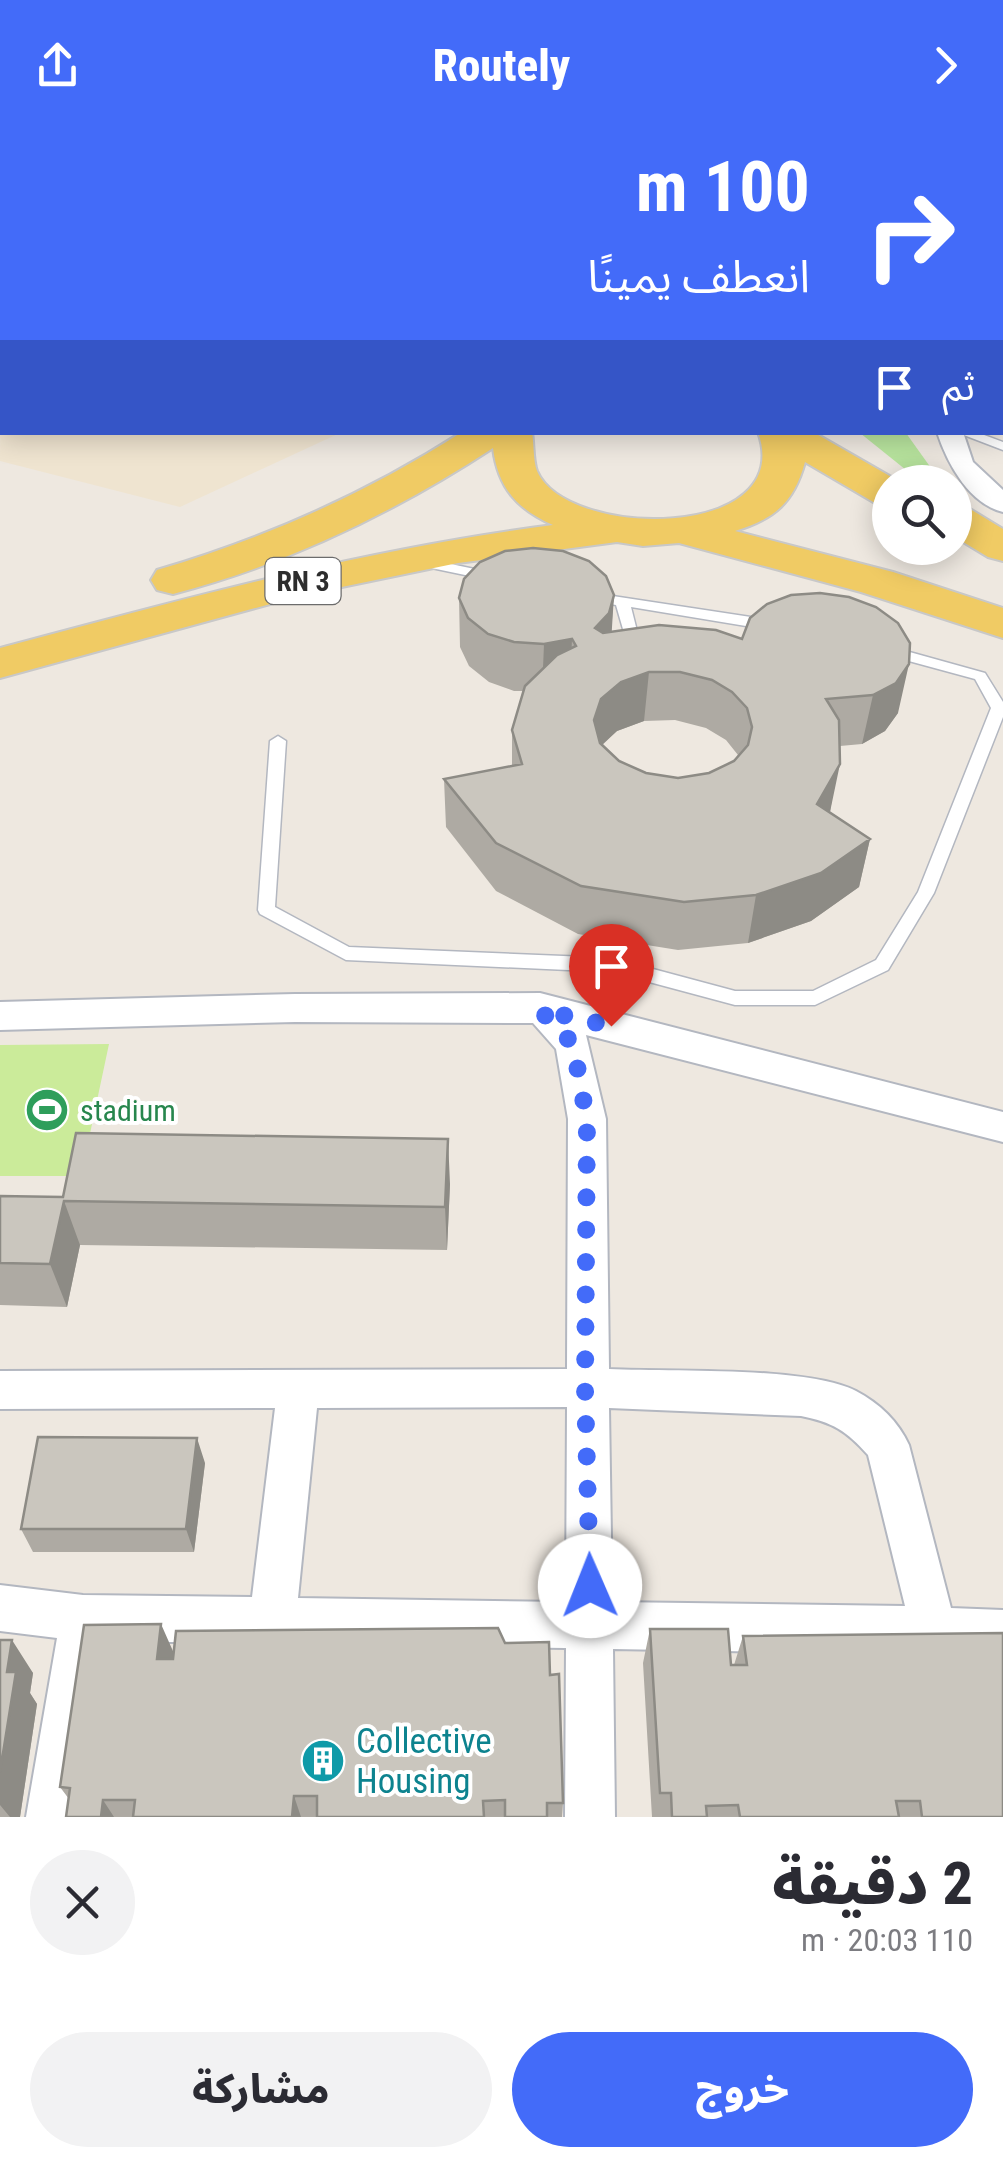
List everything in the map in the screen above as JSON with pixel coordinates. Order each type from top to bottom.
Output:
[{"type":"main road","name":"RN 3","points":[[0,626],[204,571],[313,531],[411,484],[486,435]]},
{"type":"main road","points":[[511,435],[508,453],[516,478],[538,500],[570,518],[612,530],[650,535],[690,532],[730,520],[762,502],[781,480],[786,454],[781,435]]},
{"type":"main road","points":[[785,435],[872,484]]},
{"type":"main road","points":[[850,435],[885,465]]},
{"type":"main road","points":[[972,529],[1003,548]]},
{"type":"main road","name":"RN 3","points":[[0,663],[298,582],[458,550],[612,530]]},
{"type":"main road","points":[[690,532],[877,582],[1003,624]]},
{"type":"main road","points":[[972,545],[1003,563]]},
{"type":"street","points":[[951,435],[960,465],[1003,504]]},
{"type":"street","points":[[540,1000],[573,1044],[587,1120],[585,1388],[592,1626],[590,1817]]},
{"type":"street","points":[[0,1016],[540,1000],[1003,1127]]},
{"type":"street","points":[[0,1390],[585,1388],[801,1396],[840,1404],[866,1420],[887,1445],[934,1630]]},
{"type":"street","points":[[273,1618],[298,1391]]},
{"type":"street","points":[[0,1608],[84,1618],[273,1618],[1003,1633]]},
{"type":"street","points":[[50,1817],[84,1618]]},
{"type":"lane","points":[[971,435],[1003,446]]},
{"type":"lane","points":[[410,560],[507,580]]},
{"type":"lane","points":[[566,591],[793,628]]},
{"type":"lane","points":[[622,602],[630,633],[644,645],[662,647]]},
{"type":"lane","points":[[278,741],[266,910],[346,953],[612,965],[735,998],[816,998],[882,965],[926,893],[998,708],[980,676],[868,646]]},
{"type":"shaded area","points":[[0,435],[336,435],[180,507],[0,461]]},
{"type":"green space","points":[[862,435],[907,435],[929,465],[900,465]]},
{"type":"green space","name":"stadium","points":[[109,1044],[81,1176],[0,1176],[0,1045]]},
{"type":"building","points":[[505,551],[563,551],[589,561],[606,576],[614,595],[609,613],[595,628],[603,633],[659,625],[716,630],[742,639],[750,618],[767,604],[791,595],[820,593],[849,597],[876,607],[898,623],[910,643],[909,664],[896,683],[873,695],[826,699],[839,720],[840,764],[817,804],[870,839],[821,873],[756,895],[684,902],[581,886],[496,843],[444,779],[522,764],[512,730],[525,686],[557,655],[576,646],[572,639],[544,644],[514,642],[488,634],[468,618],[459,598],[464,579],[480,562]],"holes":[[[649,672],[680,672],[712,680],[732,692],[747,708],[752,727],[748,745],[734,761],[709,773],[678,778],[646,773],[619,761],[600,743],[594,720],[601,699],[621,682]]]},
{"type":"building","points":[[76,1133],[448,1139],[445,1207],[64,1201],[50,1264],[0,1263],[0,1196],[63,1197]]},
{"type":"building","points":[[38,1437],[197,1438],[186,1529],[21,1529]]},
{"type":"building","name":"Collective Housing","points":[[161,1624],[157,1659],[173,1659],[176,1631],[498,1628],[505,1643],[549,1642],[550,1675],[559,1674],[563,1803],[547,1803],[547,1817],[505,1817],[505,1800],[483,1801],[484,1817],[317,1817],[317,1796],[294,1796],[292,1817],[133,1817],[135,1800],[103,1800],[101,1817],[66,1817],[70,1788],[60,1787],[84,1625]]},
{"type":"building","points":[[650,1629],[728,1629],[731,1665],[747,1665],[743,1636],[1003,1633],[1003,1817],[922,1817],[920,1801],[896,1801],[899,1817],[740,1817],[738,1805],[706,1806],[707,1817],[672,1817],[671,1793],[660,1793]]},
{"type":"building","points":[[0,1640],[12,1640],[7,1672],[16,1672],[0,1772]]},
{"type":"place","name":"stadium","points":[[47,1110]]},
{"type":"place","name":"Collective Housing","points":[[323,1761]]},
{"type":"route","points":[[590,1586],[585,1388],[587,1120],[573,1044],[540,1010],[611,1026]]}]
